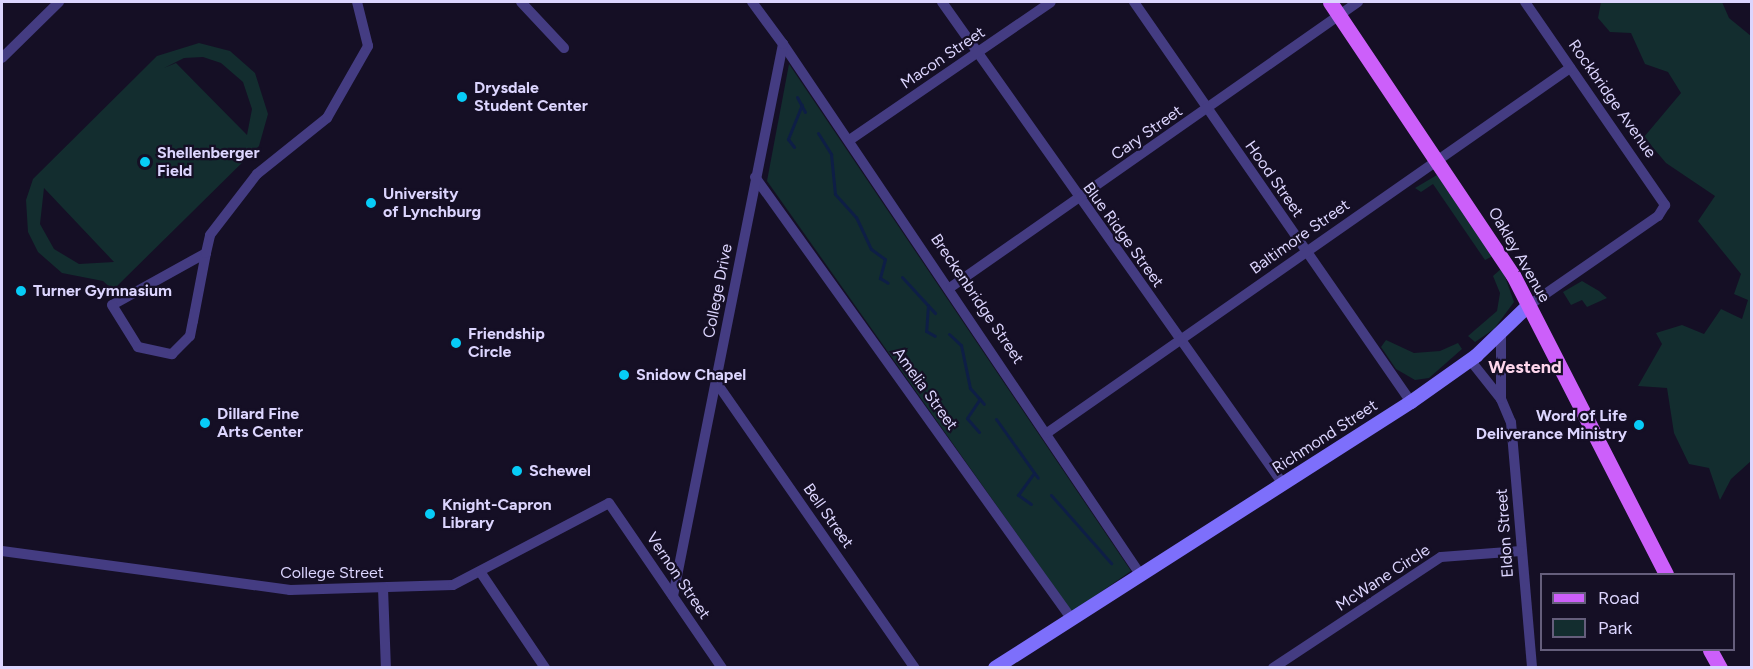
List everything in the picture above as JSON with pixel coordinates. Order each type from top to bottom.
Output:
[{"type":"main road","name":"Oakley Avenue","points":[[1330,2],[1438,159],[1528,306],[1665,573]]},
{"type":"main road","points":[[1711,651],[1720,668]]},
{"type":"street","points":[[2,58],[59,2]]},
{"type":"street","points":[[206,253],[112,305],[138,347],[159,356],[184,345],[206,253],[210,235],[230,205],[257,174],[327,118],[368,46],[357,2]]},
{"type":"street","points":[[521,2],[564,48]]},
{"type":"street","points":[[752,2],[783,44]]},
{"type":"street","name":"Blue Ridge Street","points":[[942,2],[1078,198],[1282,484]]},
{"type":"street","name":"Macon Street","points":[[851,139],[1051,2]]},
{"type":"street","name":"Hood Street","points":[[1134,2],[1411,402]]},
{"type":"street","name":"Cary Street","points":[[951,287],[1209,109],[1358,2]]},
{"type":"street","name":"Rockbridge Avenue","points":[[1525,2],[1661,195],[1665,205],[1658,216]]},
{"type":"street","name":"Breckenbridge Street","points":[[783,44],[851,139],[951,287],[1140,574]]},
{"type":"street","name":"College Drive","points":[[673,596],[783,44]]},
{"type":"street","name":"Baltimore Street","points":[[1047,433],[1570,68]]},
{"type":"street","name":"Amelia Street","points":[[755,177],[1071,618]]},
{"type":"street","name":"Richmond Street","points":[[995,668],[1411,402],[1470,360],[1528,306],[1658,216]]},
{"type":"street","name":"Eldon Street","points":[[1501,333],[1501,399]]},
{"type":"street","name":"Eldon Street","points":[[1470,360],[1501,399],[1511,422],[1532,668]]},
{"type":"street","name":"Bell Street","points":[[716,382],[915,668]]},
{"type":"street","name":"Vernon Street","points":[[609,502],[722,668]]},
{"type":"street","name":"College Street","points":[[2,552],[290,590],[453,585],[481,573],[609,502]]},
{"type":"street","name":"McWane Circle","points":[[1273,668],[1441,557],[1521,551]]},
{"type":"street","points":[[481,573],[545,668]]},
{"type":"street","points":[[383,588],[386,668]]},
{"type":"green space","points":[[1601,2],[1722,2],[1729,18],[1751,36],[1751,461],[1731,479],[1720,500],[1709,468],[1689,464],[1674,433],[1667,388],[1638,386],[1662,344],[1656,333],[1682,325],[1704,334],[1721,309],[1742,319],[1748,300],[1734,294],[1741,274],[1698,221],[1715,196],[1666,163],[1644,137],[1681,93],[1668,72],[1645,64],[1631,33],[1610,32],[1598,18]]},
{"type":"green space","name":"Shellenberger Field","points":[[199,43],[230,51],[255,73],[268,114],[259,146],[113,290],[103,281],[62,273],[38,252],[28,232],[26,200],[33,179],[157,56]],"holes":[[[203,57],[221,63],[243,82],[252,109],[247,135],[176,63],[164,68],[184,58]],[[44,188],[114,262],[79,264],[54,249],[40,224]]]},
{"type":"green space","points":[[789,64],[1131,571],[1072,612],[767,181]]},
{"type":"green space","points":[[1437,175],[1495,255],[1485,260],[1433,184],[1421,192],[1415,188]]},
{"type":"green space","points":[[1502,268],[1514,302],[1494,329],[1475,342],[1468,336],[1497,311],[1500,293],[1493,276]]},
{"type":"green space","points":[[1582,281],[1607,298],[1587,307],[1582,300],[1571,305],[1563,292]]},
{"type":"green space","points":[[1386,340],[1414,353],[1440,351],[1458,343],[1462,349],[1429,378],[1415,380],[1396,369],[1381,347]]},
{"type":"waterway","points":[[797,97],[805,112]]},
{"type":"waterway","points":[[794,147],[788,139],[802,105]]},
{"type":"waterway","points":[[818,133],[831,154],[835,194],[856,217],[871,249],[885,259],[880,278],[888,283]]},
{"type":"waterway","points":[[902,277],[935,313]]},
{"type":"waterway","points":[[928,305],[926,331],[935,336]]},
{"type":"waterway","points":[[949,334],[961,345],[970,388],[984,404]]},
{"type":"waterway","points":[[979,432],[967,418],[980,399]]},
{"type":"waterway","points":[[996,419],[1038,478]]},
{"type":"waterway","points":[[1031,504],[1018,495],[1034,473]]},
{"type":"waterway","points":[[1051,495],[1111,563]]},
{"type":"place","name":"Drysdale Student Center","points":[[462,97]]},
{"type":"place","name":"Shellenberger Field","points":[[145,162]]},
{"type":"place","name":"University of Lynchburg","points":[[371,203]]},
{"type":"place","name":"Turner Gymnasium","points":[[21,291]]},
{"type":"place","name":"Friendship Circle","points":[[456,343]]},
{"type":"place","name":"Snidow Chapel","points":[[624,375]]},
{"type":"place","name":"Dillard Fine Arts Center","points":[[205,423]]},
{"type":"place","name":"Word of Life Deliverance Ministry","points":[[1639,425]]},
{"type":"place","name":"Schewel","points":[[517,471]]},
{"type":"place","name":"Knight-Capron Library","points":[[430,514]]},
{"type":"district","name":"Westend","points":[[1525,367]]}]
